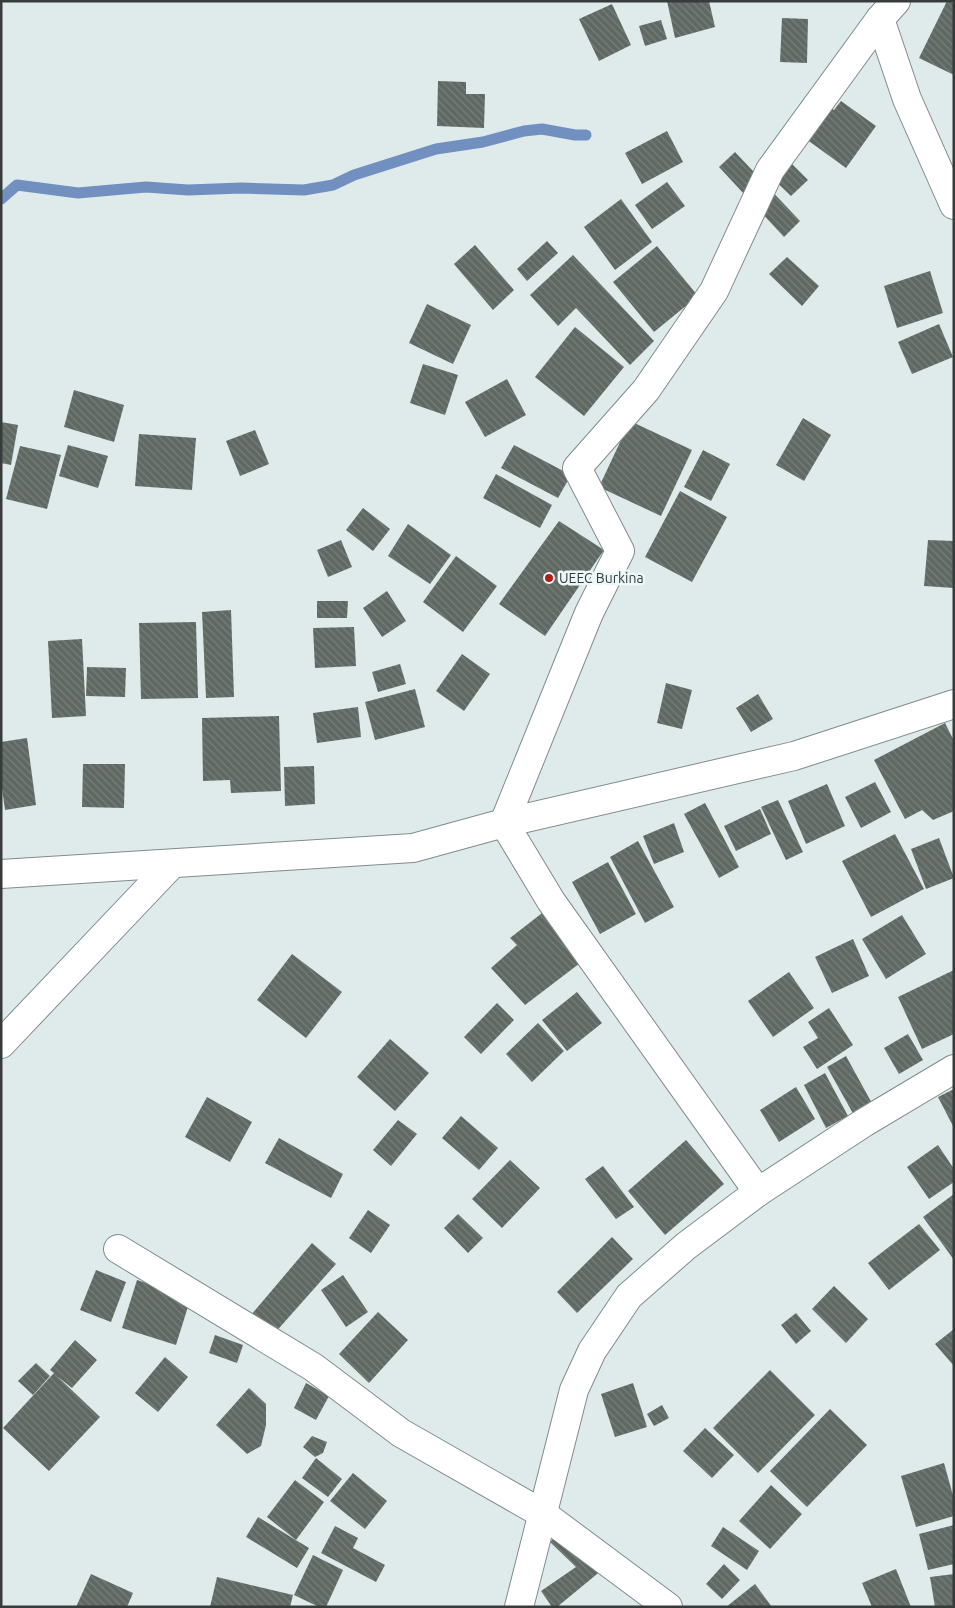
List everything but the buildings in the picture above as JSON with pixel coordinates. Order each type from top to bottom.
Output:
[{"type":"street","points":[[888,10],[907,99],[954,205]]},
{"type":"street","points":[[504,823],[589,613],[620,551],[576,468],[646,390],[714,291],[770,170],[888,10]]},
{"type":"street","points":[[1,874],[413,848],[504,823],[794,756],[954,704]]},
{"type":"street","points":[[504,823],[551,901],[758,1192]]},
{"type":"street","points":[[1,1044],[172,864]]},
{"type":"street","points":[[519,1607],[574,1390],[592,1350],[629,1296],[686,1246],[758,1192],[865,1122],[954,1069]]},
{"type":"street","points":[[118,1249],[312,1366],[401,1433],[543,1514],[668,1607]]},
{"type":"waterway","points":[[1,199],[17,185],[78,193],[146,187],[188,190],[241,188],[304,190],[333,185],[354,175],[436,149],[483,142],[524,131],[542,129],[586,135]]},
{"type":"place","name":"UEEC Burkina","points":[[549,578]]}]
